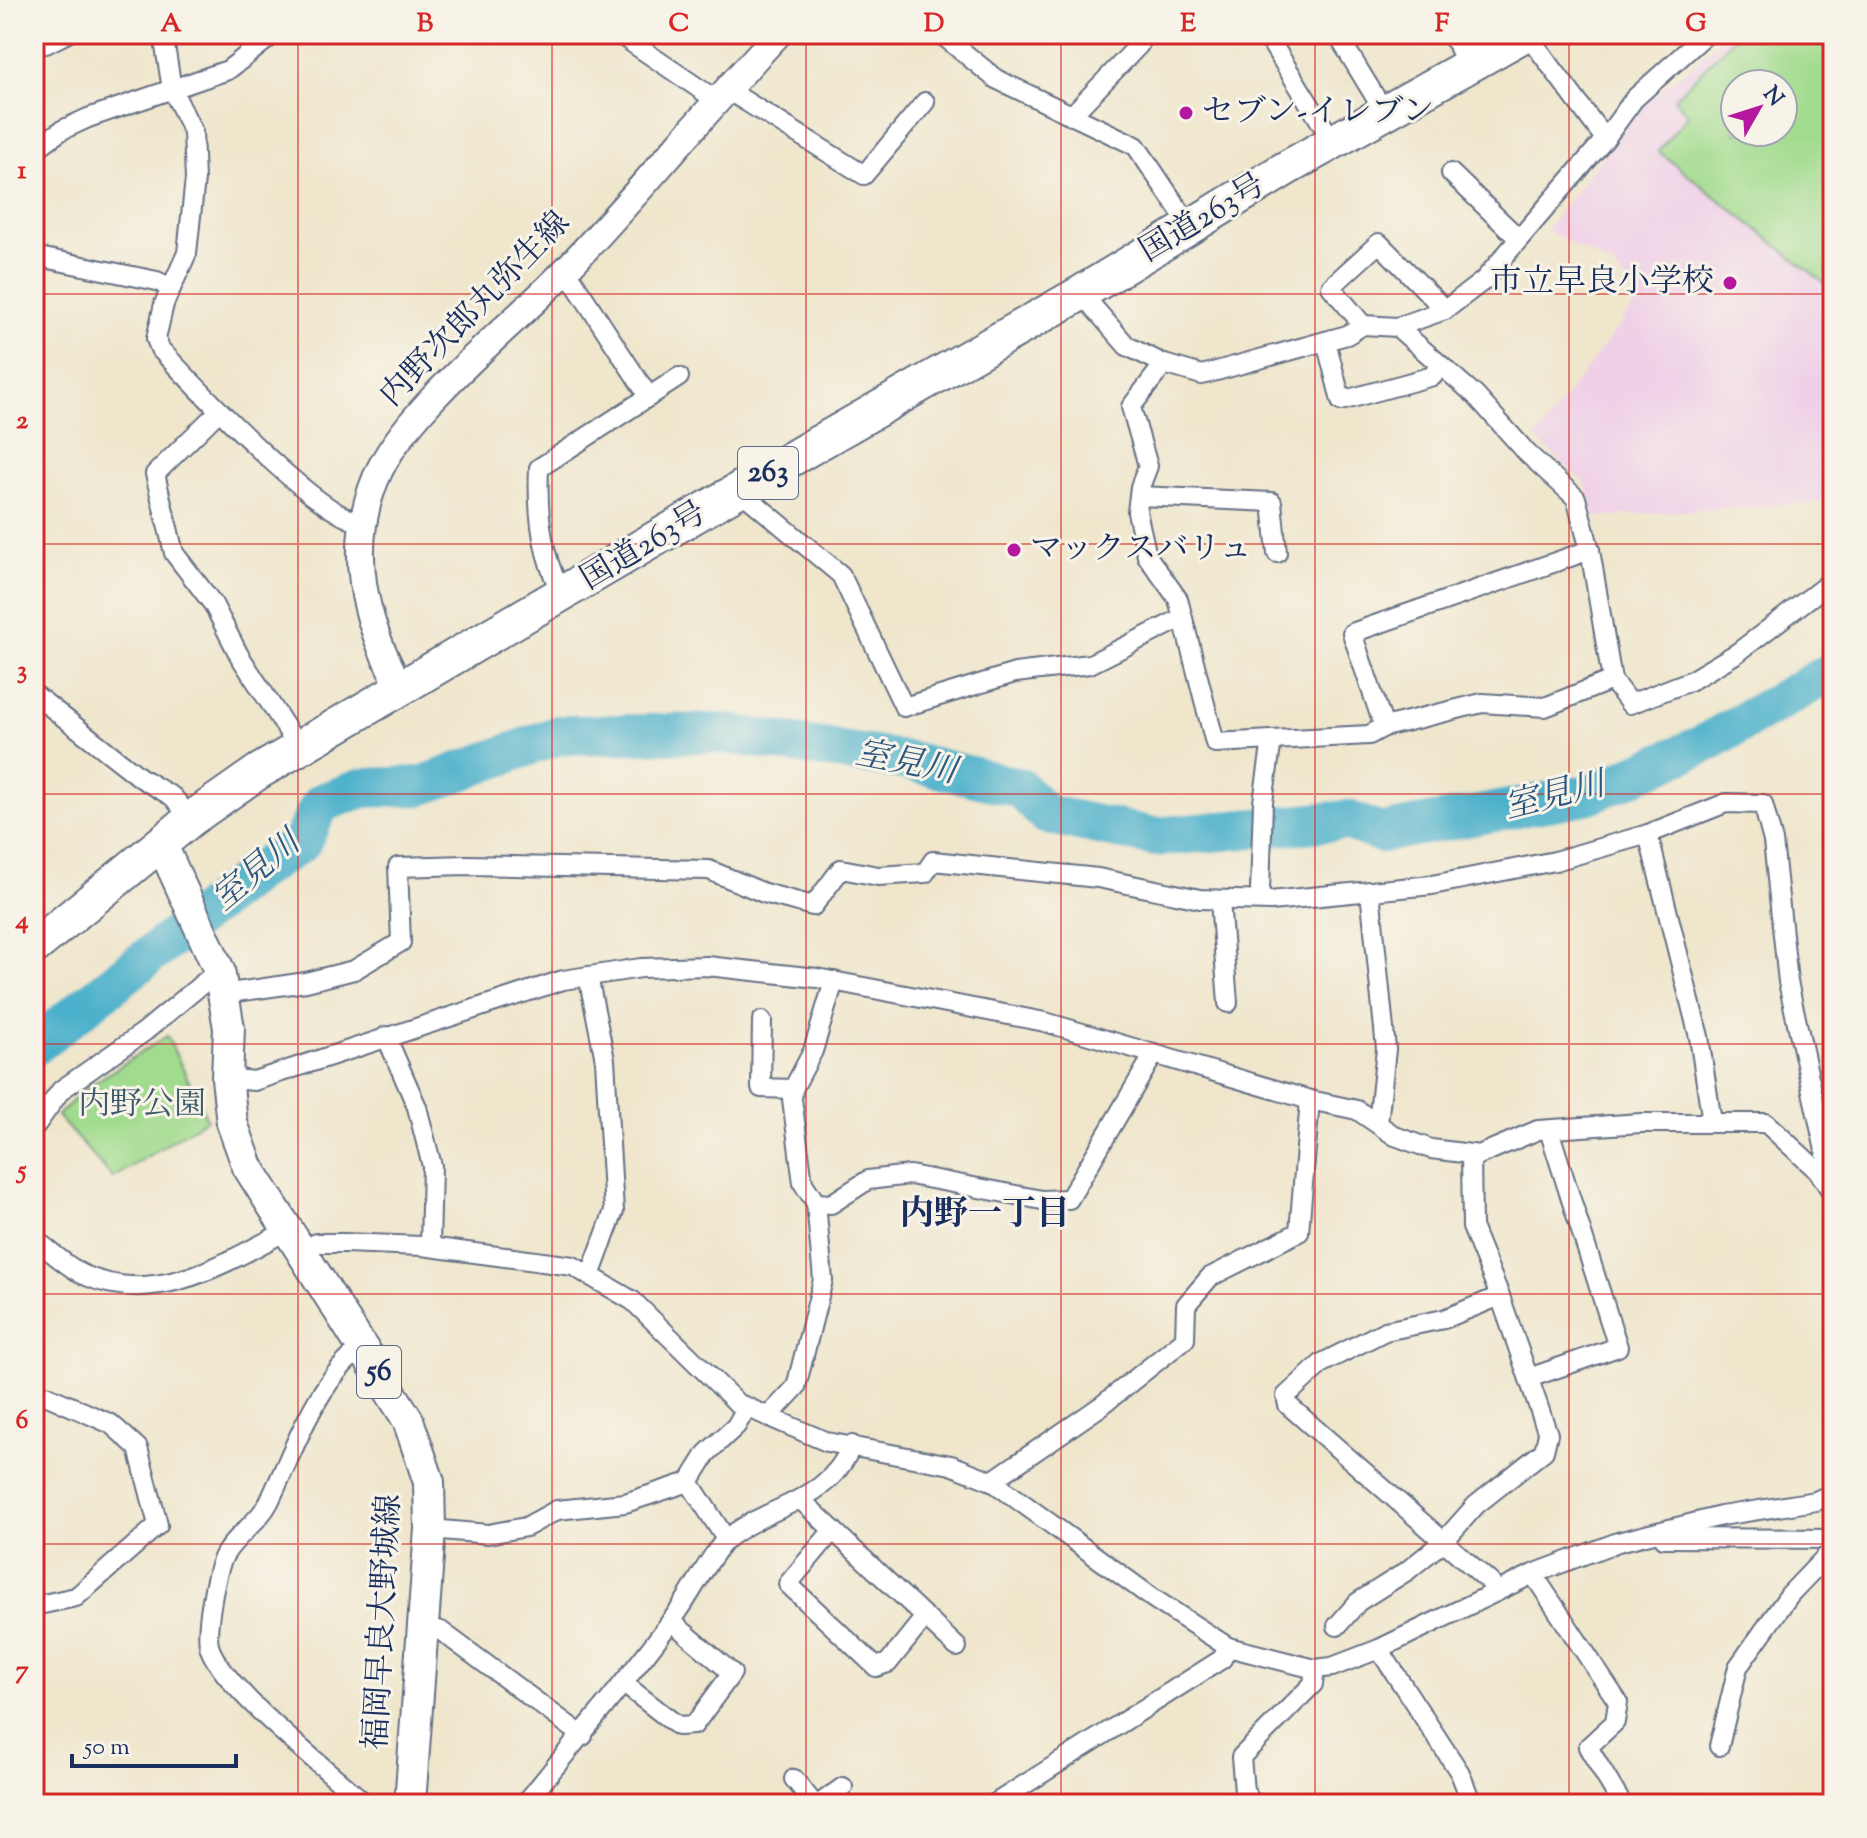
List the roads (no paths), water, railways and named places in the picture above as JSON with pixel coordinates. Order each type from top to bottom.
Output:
[{"type":"highway","name":"国道263号","points":[[34,947],[191,819],[299,748],[1081,293],[1333,142],[1526,34]]},
{"type":"main road","name":"内野次郎丸弥生線","points":[[400,687],[373,634],[363,584],[363,523],[377,476],[399,438],[566,270],[778,34]]},
{"type":"main road","name":"56","points":[[161,843],[221,982]]},
{"type":"main road","name":"福岡早良大野城線","points":[[221,982],[229,1028],[227,1078],[232,1123],[248,1167],[293,1243],[363,1347],[418,1442],[429,1482],[430,1529],[410,1804]]},
{"type":"street","points":[[34,44],[46,44],[66,34]]},
{"type":"street","points":[[163,34],[172,89],[193,132],[195,179],[187,253],[171,288],[156,339],[160,349],[261,451],[341,516],[363,523]]},
{"type":"street","points":[[34,150],[62,130],[88,118],[228,70],[274,34]]},
{"type":"street","points":[[619,34],[864,175],[925,102]]},
{"type":"street","points":[[941,34],[996,79],[1136,146],[1190,226]]},
{"type":"street","points":[[1266,34],[1333,142]]},
{"type":"street","points":[[1337,34],[1385,113]]},
{"type":"street","points":[[1451,34],[1469,66]]},
{"type":"street","points":[[1526,34],[1605,139]]},
{"type":"street","points":[[1081,293],[1127,346],[1164,364],[1202,375],[1326,341],[1363,325],[1397,327],[1445,310],[1483,281],[1605,139],[1634,99],[1706,34]]},
{"type":"street","points":[[1071,116],[1139,45]]},
{"type":"street","points":[[1451,173],[1519,239]]},
{"type":"street","points":[[1363,325],[1331,287],[1379,243],[1445,310]]},
{"type":"street","points":[[34,256],[157,281],[171,288]]},
{"type":"street","points":[[566,270],[649,397]]},
{"type":"street","points":[[1397,327],[1576,498],[1590,550],[1612,680],[1630,704],[1690,681],[1737,653],[1833,580]]},
{"type":"street","points":[[1326,341],[1341,401],[1433,376],[1439,364]]},
{"type":"street","points":[[1164,364],[1131,407],[1148,466],[1137,512],[1147,556],[1178,599],[1215,743],[1369,735],[1384,727],[1482,703],[1545,707],[1612,680]]},
{"type":"street","points":[[563,595],[555,581],[537,508],[539,468],[679,377]]},
{"type":"street","points":[[219,411],[155,474],[174,553],[213,604],[239,655],[299,748]]},
{"type":"street","points":[[739,490],[841,575],[904,707],[1015,673],[1090,664],[1182,618]]},
{"type":"street","points":[[1139,496],[1272,502],[1277,553]]},
{"type":"street","points":[[1384,727],[1352,633],[1590,550]]},
{"type":"street","points":[[34,694],[141,778],[173,797],[191,819]]},
{"type":"street","points":[[1260,891],[1263,802],[1272,740]]},
{"type":"street","points":[[34,1128],[61,1090],[221,982],[306,982],[354,970],[401,942],[398,867],[466,865],[709,870],[764,893],[813,906],[841,869],[878,876],[925,873],[933,861],[1098,878],[1220,900],[1270,901],[1432,885],[1555,861],[1648,834],[1726,803],[1763,804],[1773,841],[1788,982],[1828,1164],[1822,1177]]},
{"type":"street","points":[[1648,834],[1699,1037],[1712,1122]]},
{"type":"street","points":[[1370,891],[1386,1049],[1378,1124]]},
{"type":"street","points":[[1220,900],[1228,1003]]},
{"type":"street","points":[[227,1078],[254,1081],[563,980],[641,968],[707,966],[834,981],[1045,1022],[1310,1100],[1357,1110],[1395,1136],[1431,1149],[1479,1155],[1538,1130],[1712,1122],[1766,1123],[1822,1177],[1833,1194]]},
{"type":"street","points":[[588,976],[605,1060],[614,1211],[590,1276]]},
{"type":"street","points":[[768,1417],[796,1387],[823,1280],[816,1203],[803,1183],[793,1089],[813,1051],[834,981]]},
{"type":"street","points":[[762,1021],[761,1088],[793,1089]]},
{"type":"street","points":[[386,1036],[417,1107],[432,1166],[430,1247]]},
{"type":"street","points":[[816,1203],[831,1204],[868,1180],[910,1175],[1042,1200],[1069,1199],[1154,1054]]},
{"type":"street","points":[[992,1481],[1101,1406],[1185,1339],[1186,1305],[1210,1277],[1299,1232],[1310,1100]]},
{"type":"street","points":[[1529,1378],[1618,1347],[1549,1130]]},
{"type":"street","points":[[1337,1626],[1358,1602],[1407,1571],[1444,1541],[1476,1505],[1544,1451],[1548,1434],[1500,1296],[1472,1227],[1471,1154]]},
{"type":"street","points":[[34,1239],[83,1274],[129,1289],[206,1273],[293,1243],[430,1247],[573,1266],[633,1301],[694,1364],[747,1407],[827,1442],[951,1465],[992,1481],[1154,1599],[1228,1647],[1315,1669],[1332,1667],[1379,1649],[1533,1574],[1636,1537],[1721,1516],[1816,1501],[1833,1493]]},
{"type":"street","points":[[1496,1592],[1444,1541],[1288,1405],[1286,1396],[1322,1363],[1385,1331],[1444,1319],[1500,1296]]},
{"type":"street","points":[[353,1800],[248,1699],[209,1645],[210,1615],[224,1555],[267,1505],[285,1462],[327,1390],[346,1360],[363,1347]]},
{"type":"street","points":[[34,1390],[111,1424],[138,1448],[158,1525],[76,1597],[34,1606]]},
{"type":"street","points":[[430,1529],[501,1531],[526,1527],[557,1510],[625,1503],[689,1482],[707,1453],[736,1426],[747,1407]]},
{"type":"street","points":[[525,1804],[624,1684],[726,1539],[822,1488],[843,1466],[852,1445]]},
{"type":"street","points":[[689,1482],[726,1539]]},
{"type":"street","points":[[800,1499],[957,1647]]},
{"type":"street","points":[[833,1530],[788,1584],[865,1657],[876,1667],[888,1663],[925,1617]]},
{"type":"street","points":[[1636,1537],[1833,1539]]},
{"type":"street","points":[[1719,1746],[1738,1667],[1790,1594],[1833,1549]]},
{"type":"street","points":[[1533,1574],[1618,1702],[1615,1722],[1588,1747],[1622,1804]]},
{"type":"street","points":[[624,1684],[678,1726],[694,1725],[732,1673],[671,1621]]},
{"type":"street","points":[[424,1626],[441,1631],[583,1736]]},
{"type":"street","points":[[994,1804],[1222,1659],[1228,1647]]},
{"type":"street","points":[[1379,1649],[1460,1773],[1472,1804]]},
{"type":"street","points":[[1253,1804],[1244,1791],[1241,1757],[1313,1684],[1315,1669]]},
{"type":"street","points":[[794,1779],[816,1804],[843,1787]]},
{"type":"waterway","name":"室見川","points":[[34,1046],[259,870],[301,843],[321,803],[363,788],[421,786],[559,735],[721,733],[909,761],[1020,788],[1045,814],[1155,837],[1347,820],[1381,833],[1590,794],[1704,744],[1833,671]]},
{"type":"place","name":"セブン-イレブン","points":[[1186,113]]},
{"type":"place","name":"市立早良小学校","points":[[1730,283]]},
{"type":"place","name":"マックスバリュ","points":[[1014,550]]},
{"type":"district","name":"内野一丁目","points":[[985,1215]]},
{"type":"park label","name":"内野公園","points":[[142,1106]]}]
